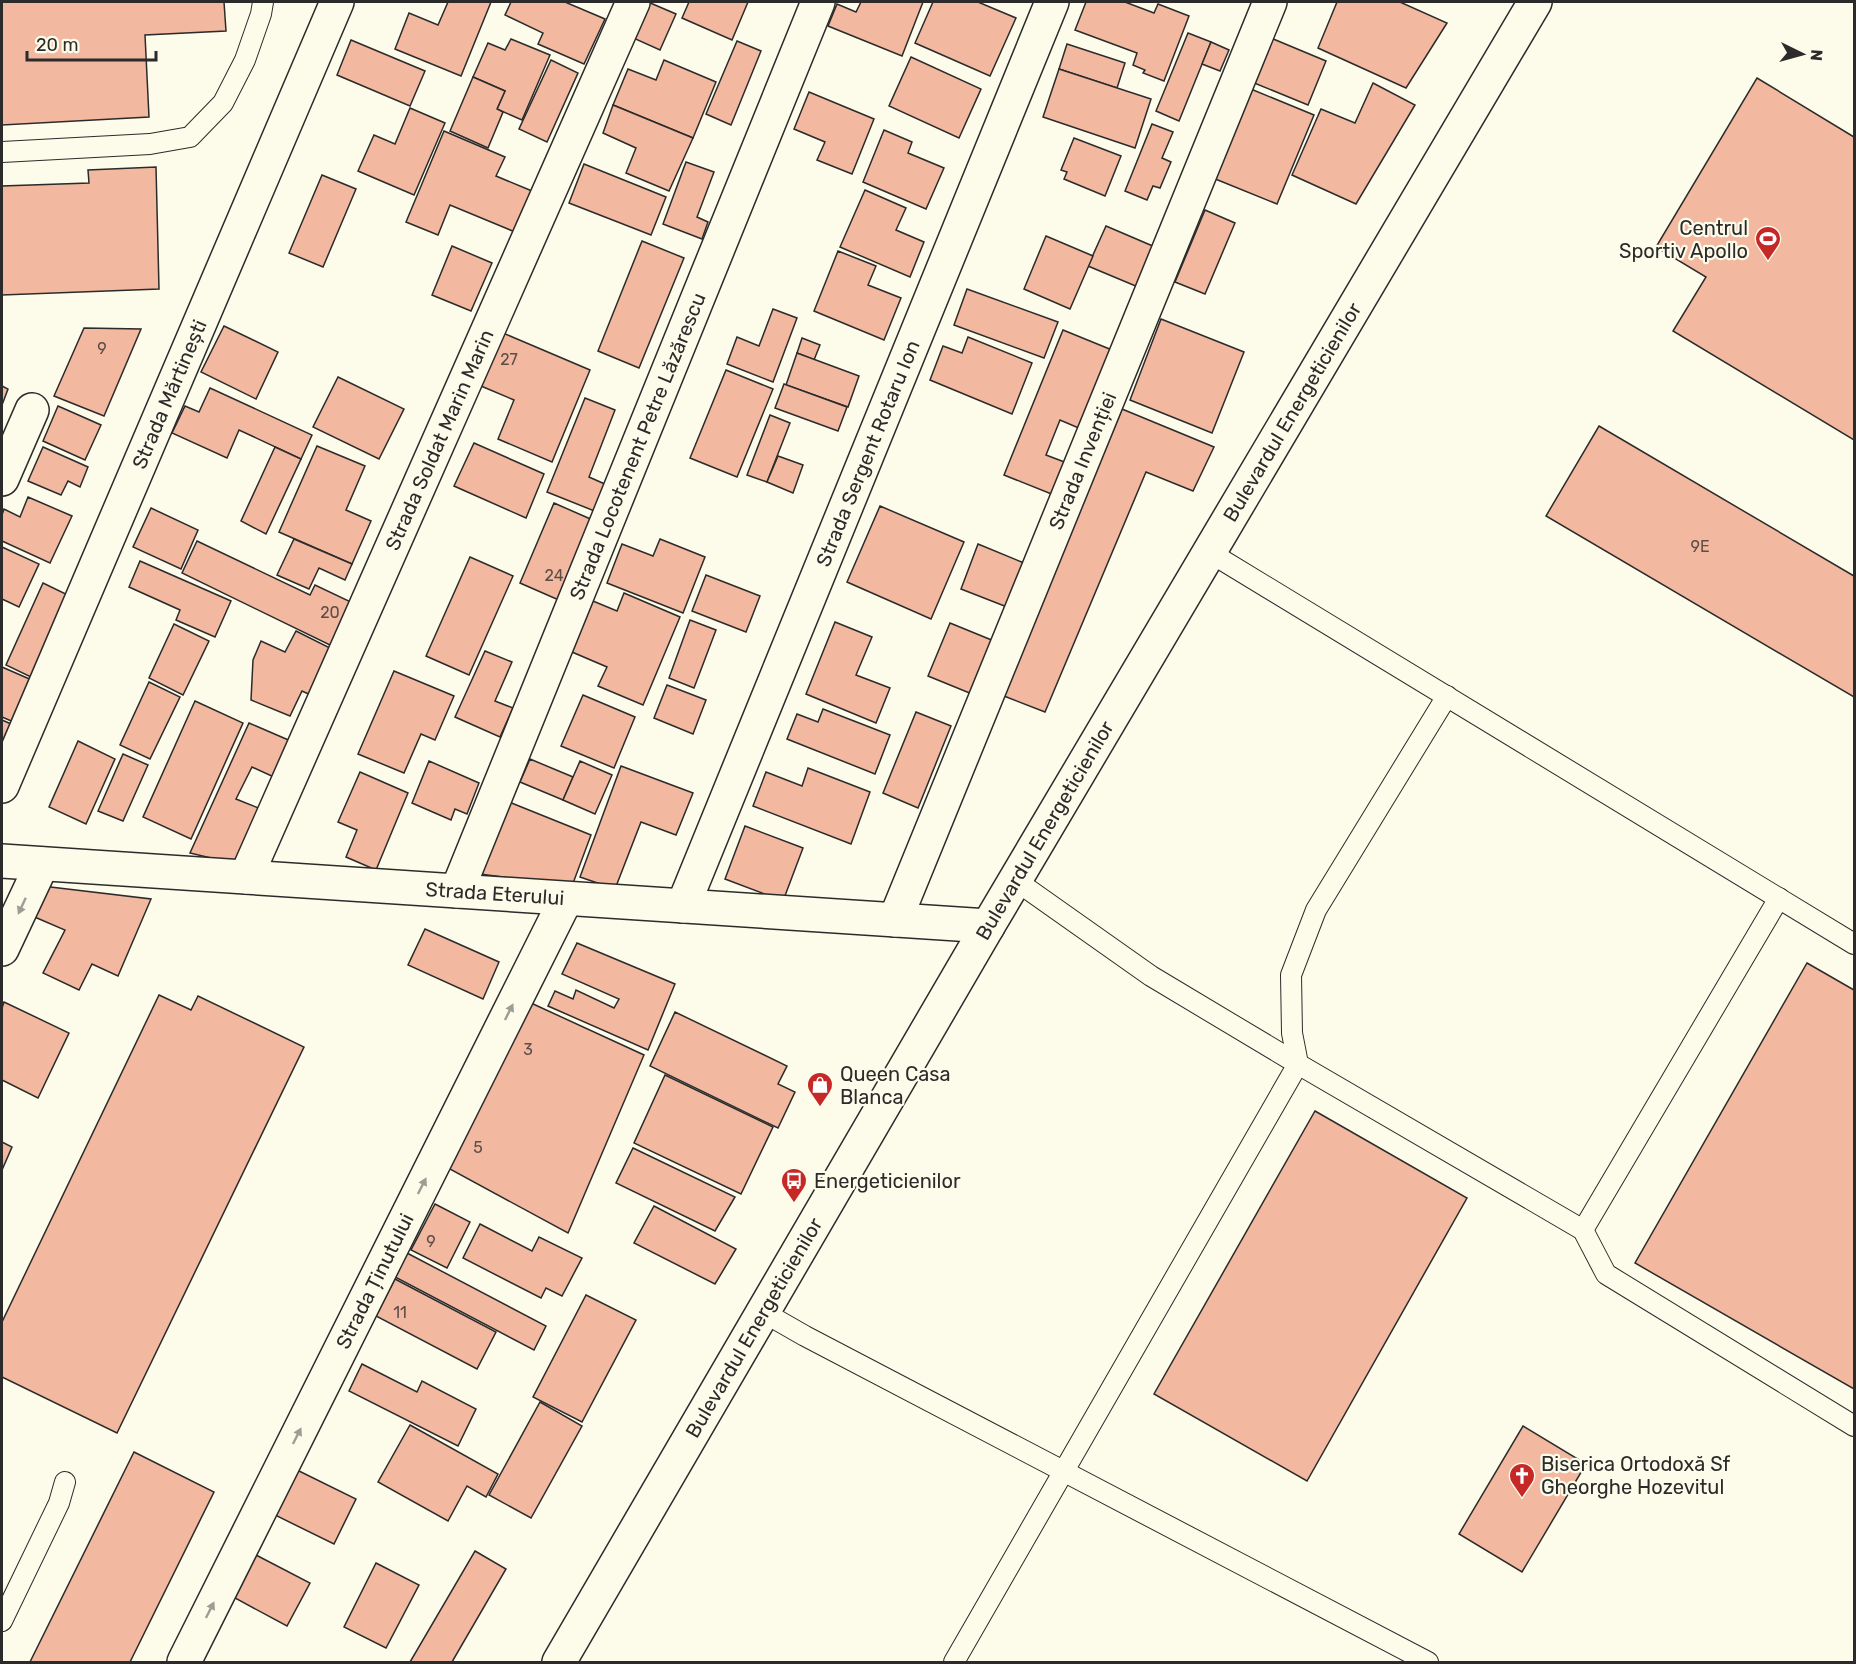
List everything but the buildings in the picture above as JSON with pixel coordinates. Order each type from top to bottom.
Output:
[{"type":"street","name":"Strada Mărtinești","points":[[2,786],[338,2]]},
{"type":"street","name":"Strada Soldat Marin Marin","points":[[246,877],[633,2]]},
{"type":"street","name":"Strada Locotenent Petre Lăzărescu","points":[[457,891],[818,2]]},
{"type":"street","name":"Strada Sergent Rotaru Ion","points":[[683,906],[1052,2]]},
{"type":"street","name":"Strada Invenției","points":[[895,920],[1270,2]]},
{"type":"street","name":"Bulevardul Energeticienilor","points":[[559,1662],[1015,880],[1535,2]]},
{"type":"street","points":[[2,479],[32,410]]},
{"type":"street","name":"Strada Eterului","points":[[2,861],[988,926]]},
{"type":"street","points":[[2,949],[42,864]]},
{"type":"street","name":"Strada Ținutului","points":[[184,1662],[566,899]]},
{"type":"lane","points":[[2,152],[150,144],[190,137],[223,103],[245,60],[263,2]]},
{"type":"lane","points":[[1209,552],[1854,944]]},
{"type":"lane","points":[[954,1662],[1298,1064],[1292,1033],[1291,975],[1316,910],[1447,696]]},
{"type":"lane","points":[[1015,880],[1151,976],[1583,1230],[1606,1274],[1854,1426]]},
{"type":"lane","points":[[1583,1230],[1779,898]]},
{"type":"lane","points":[[764,1312],[1428,1662]]},
{"type":"lane","points":[[2,1621],[59,1503],[65,1482]]},
{"type":"place","name":"Centrul Sportiv Apollo","points":[[1768,262]]},
{"type":"place","name":"Queen Casa Blanca","points":[[820,1108]]},
{"type":"place","name":"Energeticienilor","points":[[794,1204]]},
{"type":"place","name":"Biserica Ortodoxă Sf Gheorghe Hozevitul","points":[[1522,1499]]}]
